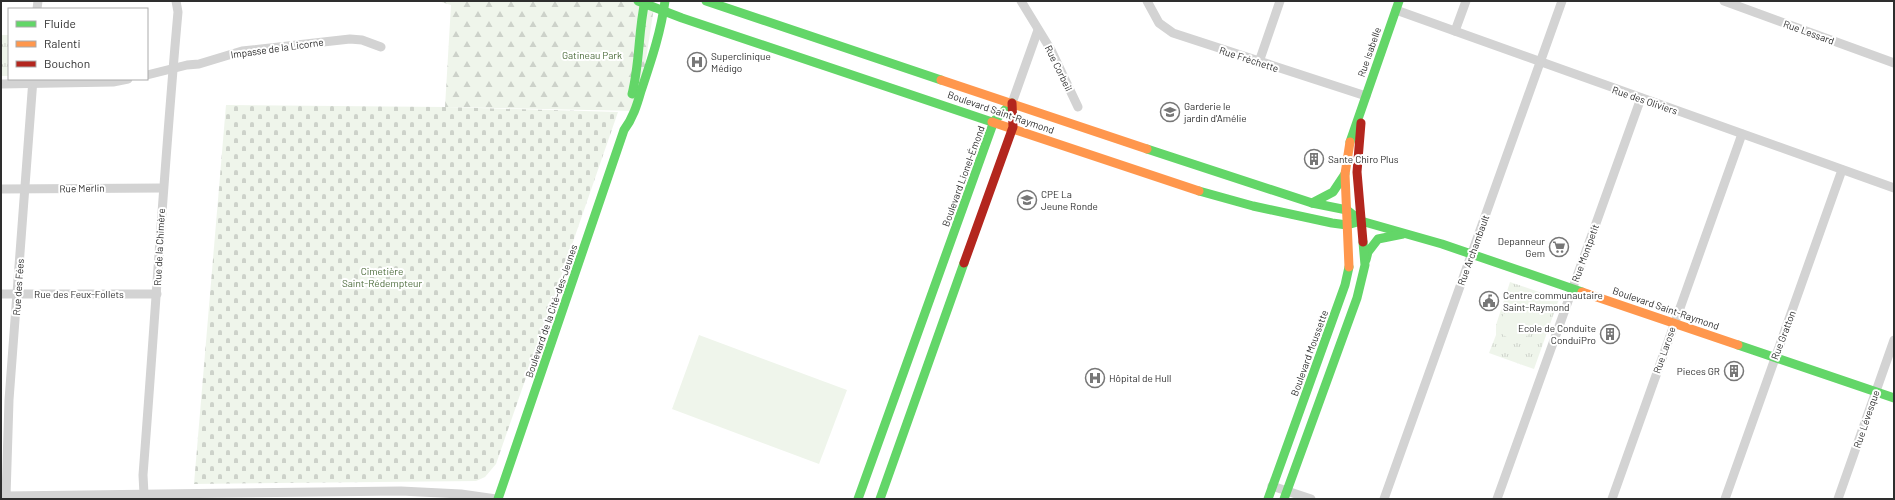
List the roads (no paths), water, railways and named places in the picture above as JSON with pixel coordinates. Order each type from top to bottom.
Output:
[{"type":"street","name":"Rue de la Chimère","points":[[144,494],[143,475],[157,294],[162,188],[178,12],[176,1]]},
{"type":"street","name":"Boulevard de la Cité-des-Jeunes","points":[[497,499],[624,130],[631,121],[652,64],[658,44],[665,1]]},
{"type":"street","name":"Boulevard Saint-Raymond","points":[[706,1],[1312,202],[1347,210],[1361,221],[1471,254],[1894,398]]},
{"type":"street","name":"Rue Corbeil","points":[[1021,1],[1051,50],[1078,107]]},
{"type":"street","name":"Rue Fréchette","points":[[1147,1],[1159,23],[1173,33],[1366,96]]},
{"type":"street","points":[[1259,62],[1280,1]]},
{"type":"street","points":[[1455,31],[1466,1]]},
{"type":"street","name":"Rue Archambault","points":[[1384,499],[1562,1]]},
{"type":"street","name":"Rue Lessard","points":[[1724,1],[1894,63]]},
{"type":"street","name":"Boulevard de la Cité-des-Jeunes","points":[[624,130],[624,118],[637,74],[643,2]]},
{"type":"street","name":"Boulevard Saint-Raymond","points":[[643,2],[664,11],[1216,196],[1253,206],[1347,225],[1361,221]]},
{"type":"street","name":"Rue des Oliviers","points":[[1397,6],[1455,31],[1539,62],[1894,188]]},
{"type":"street","name":"Rue Isabelle","points":[[1347,210],[1345,174],[1352,131],[1362,110],[1397,6]]},
{"type":"street","name":"Rue Corbeil","points":[[1012,103],[1038,30]]},
{"type":"street","name":"Impasse de la Licorne","points":[[148,75],[173,70],[242,52],[350,39],[362,40],[381,47]]},
{"type":"street","points":[[1,84],[33,81],[113,82],[123,80]]},
{"type":"street","name":"Rue des Fées","points":[[33,81],[17,294],[5,400],[6,496],[144,494]]},
{"type":"street","name":"Rue Montpetit","points":[[1498,499],[1640,98]]},
{"type":"street","name":"Boulevard Lionel-Émond","points":[[858,499],[994,121],[1012,103]]},
{"type":"street","points":[[880,499],[1013,128],[1012,103]]},
{"type":"street","name":"Rue Isabelle","points":[[1361,221],[1357,172],[1362,110]]},
{"type":"street","name":"Rue Larose","points":[[1612,499],[1742,134]]},
{"type":"street","name":"Rue Gratton","points":[[1725,499],[1842,170]]},
{"type":"street","points":[[1312,202],[1333,192],[1345,174]]},
{"type":"street","name":"Rue Merlin","points":[[1,189],[162,188]]},
{"type":"street","name":"Boulevard Moussette","points":[[1268,499],[1345,285],[1349,265],[1347,210]]},
{"type":"street","points":[[1361,221],[1365,265]]},
{"type":"street","points":[[1285,495],[1357,298],[1368,252],[1378,239],[1406,234]]},
{"type":"street","name":"Rue des Feux-Follets","points":[[1,294],[157,294]]},
{"type":"street","name":"Rue Lévesque","points":[[1838,499],[1894,340]]},
{"type":"street","points":[[1272,486],[1285,495],[1311,499]]},
{"type":"street","points":[[144,494],[401,491],[460,494],[497,499]]},
{"type":"place","name":"Superclinique Médigo","points":[[697,62]]},
{"type":"place","name":"Garderie le jardin d'Amélie","points":[[1170,112]]},
{"type":"place","name":"Sante Chiro Plus","points":[[1314,159]]},
{"type":"place","name":"CPE La Jeune Ronde","points":[[1027,200]]},
{"type":"place","name":"Depanneur Gem","points":[[1559,247]]},
{"type":"place","name":"Centre communautaire Saint-Raymond","points":[[1489,301]]},
{"type":"place","name":"Ecole de Conduite ConduiPro","points":[[1610,334]]},
{"type":"place","name":"Pieces GR","points":[[1734,371]]},
{"type":"place","name":"Hôpital de Hull","points":[[1095,378]]},
{"type":"park label","name":"Gatineau Park","points":[[592,55]]},
{"type":"park label","name":"Cimetière Saint-Rédempteur","points":[[382,276]]}]
